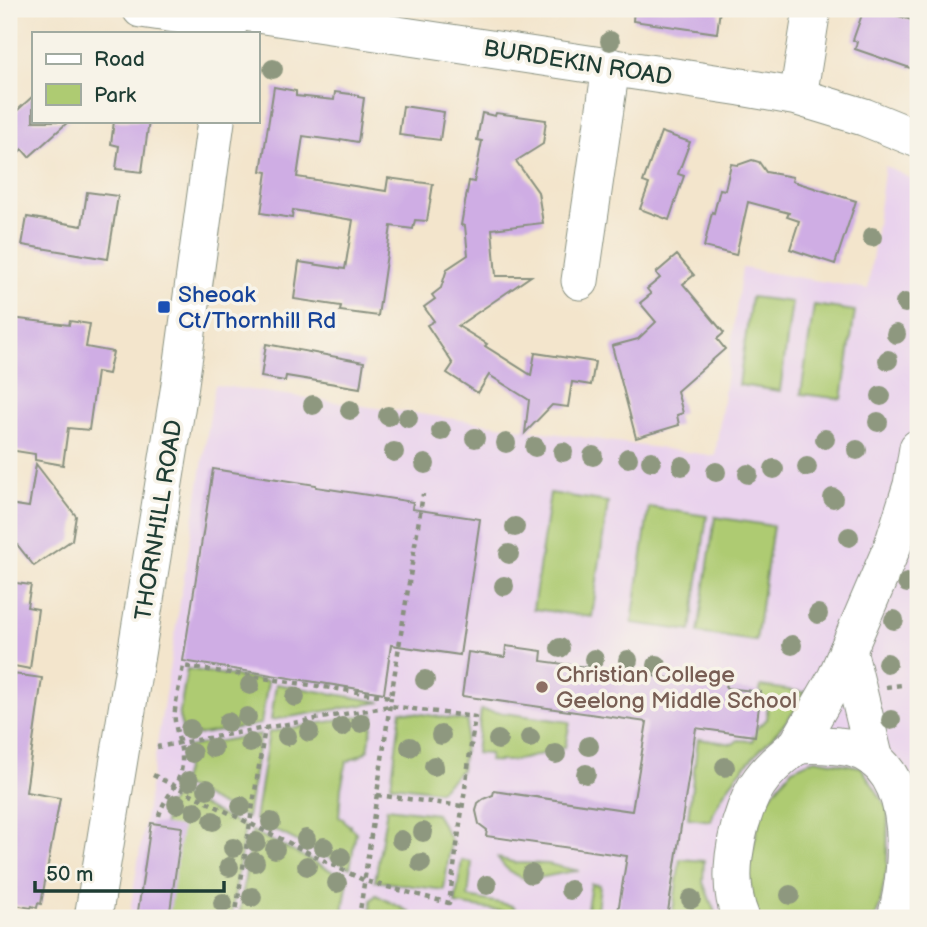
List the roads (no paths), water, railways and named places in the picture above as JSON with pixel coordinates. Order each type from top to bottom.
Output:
[{"type":"street","name":"BURDEKIN ROAD","points":[[141,9],[230,18],[741,86],[798,97],[864,117],[918,139]]},
{"type":"street","points":[[798,97],[812,9]]},
{"type":"street","points":[[580,281],[611,67]]},
{"type":"street","name":"THORNHILL ROAD","points":[[93,918],[179,391],[216,122]]},
{"type":"street","points":[[741,918],[736,906],[733,863],[738,834],[752,793],[771,767],[796,747],[836,678],[893,545],[912,485],[918,448]]},
{"type":"street","points":[[848,650],[875,760]]},
{"type":"street","points":[[796,747],[852,747],[875,760],[893,781],[904,814],[906,848],[903,894],[896,918]]},
{"type":"place","name":"Sheoak Ct/Thornhill Rd","points":[[164,307]]},
{"type":"place","name":"Christian College Geelong Middle School","points":[[542,687]]}]
